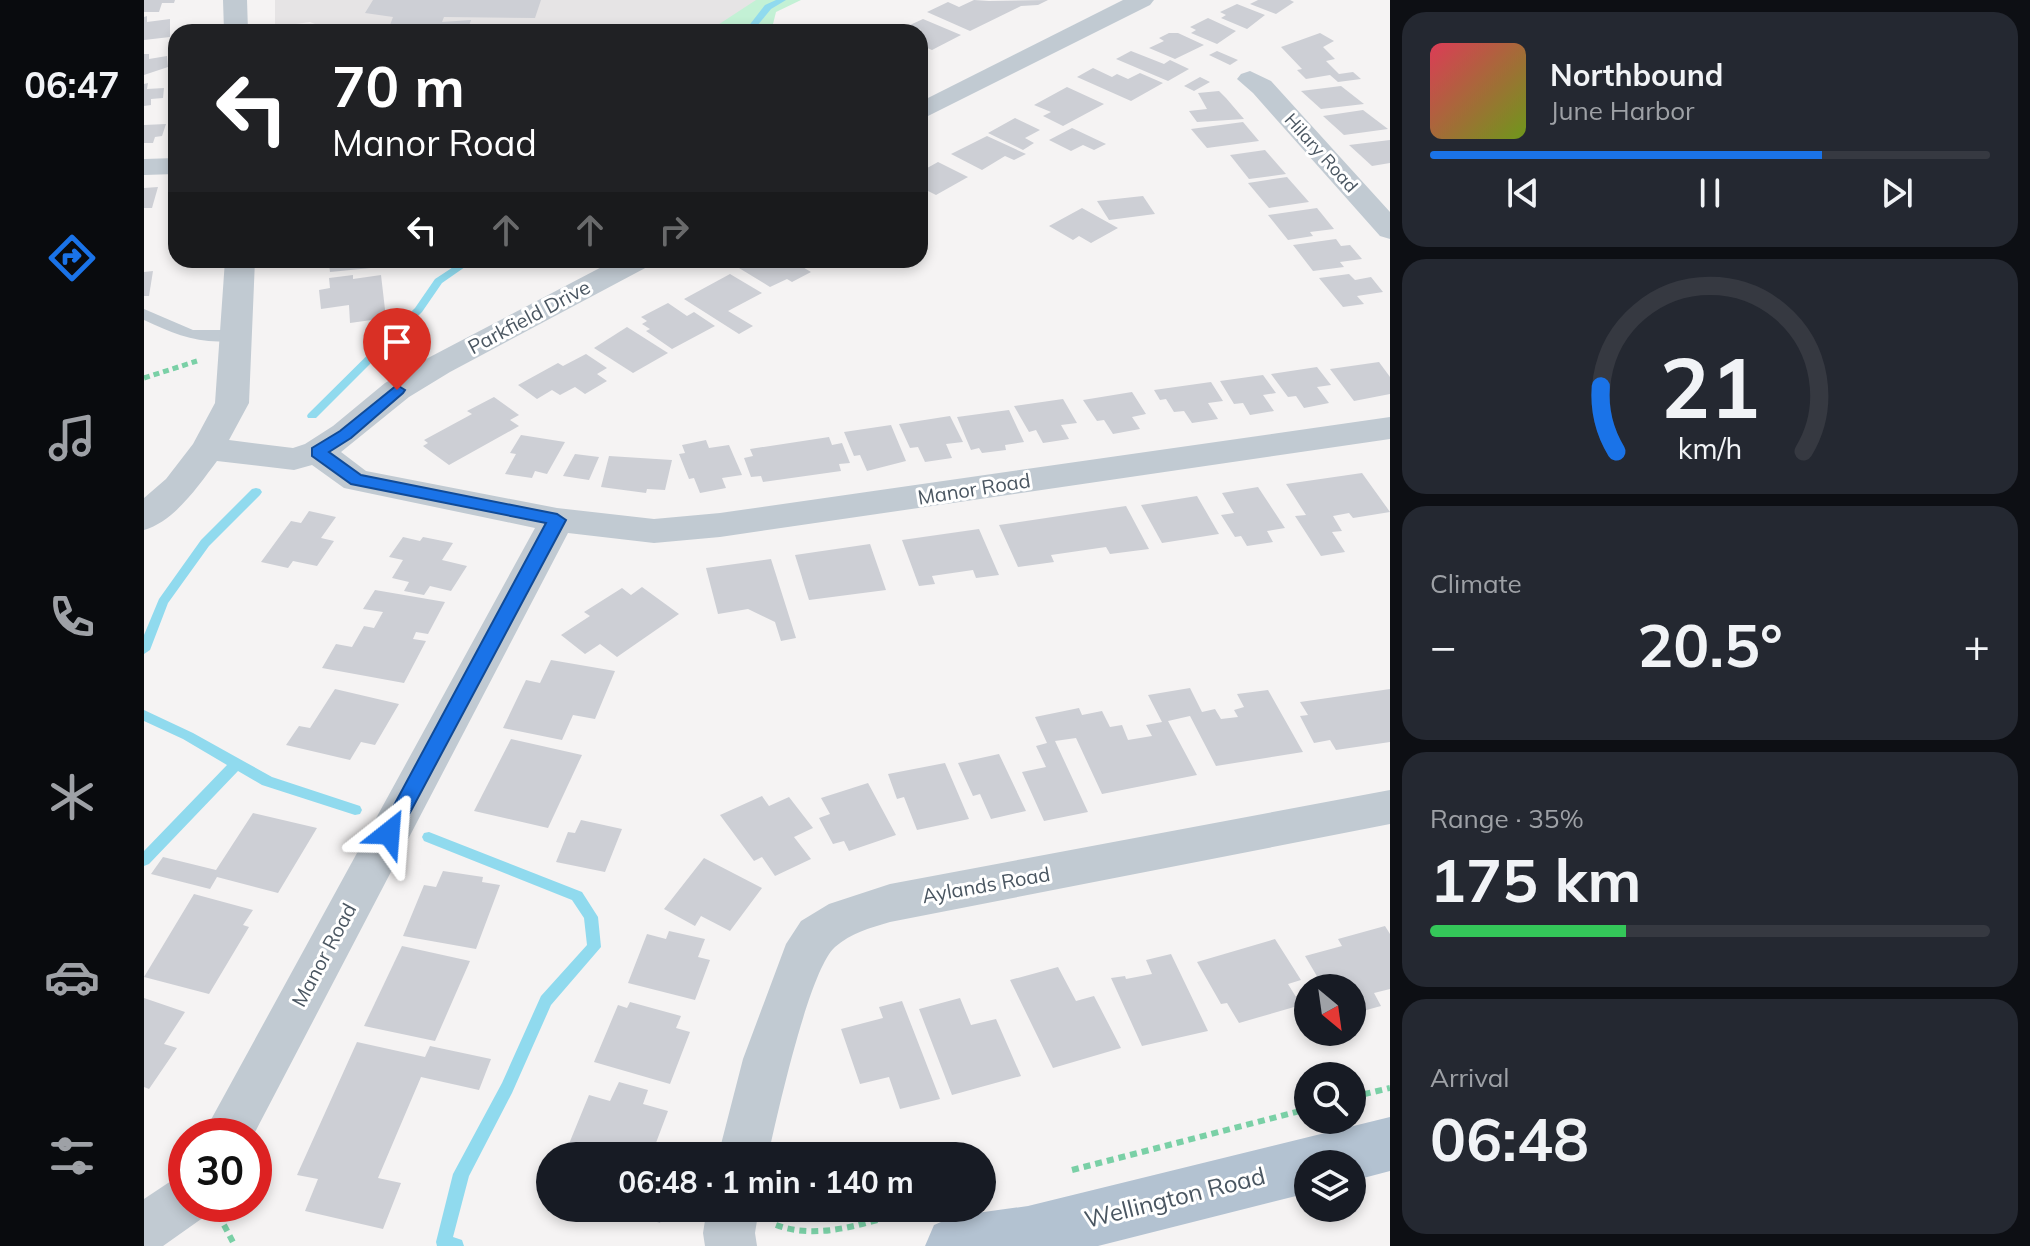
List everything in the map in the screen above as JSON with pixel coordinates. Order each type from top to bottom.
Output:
[{"type":"main road","name":"Wellington Road","points":[[1366,1150],[1390,1144]]},
{"type":"main road","name":"Wellington Road","points":[[955,1246],[1022,1238],[1294,1169]]},
{"type":"street","points":[[235,0],[236,24]]},
{"type":"street","points":[[928,108],[1142,0]]},
{"type":"street","name":"Hilary Road","points":[[1222,74],[1254,73],[1262,87],[1390,230]]},
{"type":"street","points":[[144,167],[168,166]]},
{"type":"street","points":[[144,518],[178,487],[208,449],[232,403],[239,268]]},
{"type":"street","name":"Parkfield Drive","points":[[208,449],[294,459],[317,452],[418,377],[623,268]]},
{"type":"street","name":"Manor Road","points":[[317,452],[356,480],[557,520],[654,531],[720,525],[1390,428]]},
{"type":"street","name":"Manor Road","points":[[237,1118],[557,520]]},
{"type":"street","name":"Aylands Road","points":[[746,1142],[767,1059],[802,958],[817,935],[845,917],[890,903],[1390,807]]},
{"type":"street","points":[[144,1229],[168,1212]]},
{"type":"lane","points":[[144,314],[184,334],[234,346]]},
{"type":"path","points":[[144,378],[234,346]]},
{"type":"path","points":[[1366,1094],[1390,1088]]},
{"type":"path","points":[[1068,1171],[1294,1113]]},
{"type":"path","points":[[731,1229],[778,1224],[798,1233],[832,1230],[864,1222]]},
{"type":"shaded area","points":[[275,0],[781,0],[752,24],[275,24]]},
{"type":"green space","points":[[756,0],[801,0],[776,12],[773,24],[719,24]]},
{"type":"building","points":[[144,0],[175,0],[174,3],[162,3],[159,12],[144,12]]},
{"type":"building","points":[[373,0],[541,0],[535,18],[444,17],[442,22],[471,20],[470,24],[390,24],[393,17],[365,13]]},
{"type":"building","points":[[974,0],[1048,0],[1038,5],[1021,6],[970,31],[927,12],[948,2],[959,7]]},
{"type":"building","points":[[1258,0],[1294,2],[1276,14],[1250,4]]},
{"type":"building","points":[[1237,4],[1265,15],[1247,29],[1221,18],[1226,15],[1220,12]]},
{"type":"building","points":[[147,16],[147,22],[170,19],[168,37],[144,40],[144,17]]},
{"type":"building","points":[[1208,18],[1236,31],[1217,44],[1191,33],[1196,30],[1190,27]]},
{"type":"building","points":[[923,19],[961,35],[932,50],[928,48],[928,24],[912,24]]},
{"type":"building","points":[[1178,33],[1204,45],[1175,59],[1149,48],[1164,41],[1159,38]]},
{"type":"building","points":[[1320,33],[1334,41],[1323,47],[1335,59],[1326,61],[1339,74],[1353,72],[1361,79],[1338,82],[1330,75],[1306,79],[1297,70],[1302,69],[1281,47]]},
{"type":"building","points":[[1131,51],[1164,64],[1170,60],[1189,69],[1168,81],[1116,59]]},
{"type":"building","points":[[1217,51],[1238,60],[1230,65],[1209,55]]},
{"type":"building","points":[[144,54],[149,54],[149,59],[167,56],[168,67],[144,75]]},
{"type":"building","points":[[1093,68],[1112,77],[1117,74],[1128,79],[1140,73],[1163,83],[1131,101],[1077,77]]},
{"type":"building","points":[[1200,77],[1210,82],[1194,91],[1184,86]]},
{"type":"building","points":[[148,83],[147,89],[164,88],[163,98],[151,99],[151,105],[144,106],[144,84]]},
{"type":"building","points":[[1341,86],[1364,104],[1321,109],[1301,91]]},
{"type":"building","points":[[1067,87],[1104,104],[1063,126],[1043,116],[1051,112],[1034,105]]},
{"type":"building","points":[[1219,91],[1244,119],[1197,122],[1189,111],[1207,109],[1198,93]]},
{"type":"building","points":[[1363,110],[1388,129],[1344,135],[1323,116]]},
{"type":"building","points":[[1015,118],[1040,130],[1025,138],[1034,143],[1023,150],[988,133]]},
{"type":"building","points":[[1243,122],[1259,141],[1207,148],[1191,129]]},
{"type":"building","points":[[166,124],[162,136],[155,137],[153,143],[144,143],[144,125]]},
{"type":"building","points":[[1072,128],[1106,144],[1094,150],[1083,145],[1071,151],[1049,140]]},
{"type":"building","points":[[987,136],[1026,154],[1014,160],[1005,156],[982,170],[951,154]]},
{"type":"building","points":[[1390,140],[1390,163],[1372,166],[1349,145]]},
{"type":"building","points":[[1265,150],[1286,174],[1249,179],[1230,155]]},
{"type":"building","points":[[938,162],[968,177],[936,195],[928,191],[928,168]]},
{"type":"building","points":[[1287,177],[1309,202],[1269,208],[1248,183]]},
{"type":"building","points":[[158,187],[152,208],[144,208],[144,188]]},
{"type":"building","points":[[1143,196],[1155,214],[1109,220],[1097,201]]},
{"type":"building","points":[[1082,208],[1118,228],[1091,243],[1079,236],[1073,240],[1049,226]]},
{"type":"building","points":[[1317,208],[1334,229],[1310,232],[1313,236],[1288,240],[1268,215]]},
{"type":"building","points":[[1336,239],[1341,246],[1350,245],[1362,259],[1340,262],[1344,267],[1313,271],[1293,245]]},
{"type":"building","points":[[330,268],[371,268],[330,272]]},
{"type":"building","points":[[739,268],[804,268],[811,272],[792,282],[787,279],[770,287]]},
{"type":"building","points":[[153,271],[149,296],[144,296],[144,272]]},
{"type":"building","points":[[730,274],[762,293],[728,311],[753,326],[739,334],[684,299]]},
{"type":"building","points":[[1349,274],[1355,280],[1371,277],[1383,292],[1357,296],[1364,304],[1343,307],[1319,278]]},
{"type":"building","points":[[353,275],[353,279],[381,275],[386,318],[350,323],[349,305],[321,309],[319,290],[330,288],[329,278]]},
{"type":"building","points":[[668,303],[687,316],[694,312],[715,326],[672,349],[646,331],[650,329],[642,324],[647,321],[641,317]]},
{"type":"building","points":[[627,327],[668,353],[633,373],[594,348]]},
{"type":"building","points":[[586,354],[607,368],[597,374],[607,381],[585,394],[575,387],[560,395],[552,390],[537,399],[518,385],[558,363],[563,366]]},
{"type":"building","points":[[1379,362],[1390,377],[1390,394],[1354,401],[1330,369]]},
{"type":"building","points":[[1317,367],[1331,385],[1317,387],[1329,403],[1304,408],[1296,396],[1288,397],[1271,374]]},
{"type":"building","points":[[1263,375],[1276,393],[1263,395],[1274,411],[1250,415],[1243,403],[1234,404],[1220,381]]},
{"type":"building","points":[[1211,382],[1223,401],[1208,403],[1218,419],[1192,423],[1184,411],[1174,412],[1166,399],[1160,400],[1154,390]]},
{"type":"building","points":[[1132,392],[1146,414],[1132,417],[1140,429],[1113,434],[1104,420],[1097,421],[1083,400]]},
{"type":"building","points":[[494,397],[519,415],[510,420],[519,426],[449,465],[423,446],[428,443],[424,440],[472,414],[467,411]]},
{"type":"building","points":[[1063,399],[1077,423],[1061,425],[1069,439],[1043,443],[1036,430],[1029,432],[1014,406]]},
{"type":"building","points":[[1009,410],[1024,442],[1005,445],[1006,450],[982,453],[979,448],[971,450],[957,417]]},
{"type":"building","points":[[950,416],[963,442],[946,444],[952,458],[925,462],[918,447],[910,448],[899,424]]},
{"type":"building","points":[[891,425],[906,461],[867,471],[860,455],[854,456],[844,432]]},
{"type":"building","points":[[521,435],[565,442],[547,474],[535,471],[532,478],[505,474],[516,454],[510,453]]},
{"type":"building","points":[[829,437],[832,445],[842,443],[850,463],[839,464],[841,471],[763,482],[761,476],[751,477],[744,458],[753,456],[750,449]]},
{"type":"building","points":[[706,440],[709,448],[729,445],[742,475],[722,478],[726,488],[700,493],[694,478],[689,479],[679,454],[685,453],[682,445]]},
{"type":"building","points":[[575,454],[599,457],[589,480],[563,476]]},
{"type":"building","points":[[609,456],[672,460],[665,490],[647,489],[646,493],[601,487]]},
{"type":"building","points":[[1362,473],[1390,512],[1353,518],[1349,513],[1333,516],[1342,531],[1332,532],[1345,552],[1321,556],[1295,516],[1306,515],[1286,484]]},
{"type":"building","points":[[1258,487],[1285,528],[1267,531],[1273,542],[1247,546],[1241,536],[1235,537],[1221,515],[1234,513],[1222,493]]},
{"type":"building","points":[[1197,496],[1219,534],[1162,543],[1141,505]]},
{"type":"building","points":[[1126,506],[1149,549],[1110,554],[1106,547],[1051,555],[1054,562],[1018,567],[999,525]]},
{"type":"building","points":[[309,511],[336,517],[321,538],[334,541],[317,566],[293,561],[288,568],[261,562],[291,521],[301,523]]},
{"type":"building","points":[[979,529],[999,575],[976,578],[973,570],[932,576],[935,584],[919,586],[902,540]]},
{"type":"building","points":[[403,537],[453,543],[442,560],[467,566],[451,591],[430,586],[424,595],[404,591],[409,582],[392,578],[403,560],[389,557]]},
{"type":"building","points":[[870,544],[886,590],[809,600],[795,555]]},
{"type":"building","points":[[771,559],[796,638],[781,641],[775,622],[748,609],[718,614],[706,568]]},
{"type":"building","points":[[642,587],[679,614],[617,657],[600,644],[585,654],[561,635],[590,616],[584,612],[622,588],[631,595]]},
{"type":"building","points":[[375,590],[445,602],[428,634],[416,632],[413,639],[426,641],[404,683],[322,668],[336,644],[352,647],[364,626],[374,628],[383,612],[363,609]]},
{"type":"building","points":[[551,660],[615,671],[595,719],[573,715],[562,740],[503,728],[526,680],[540,683]]},
{"type":"building","points":[[1190,688],[1202,712],[1215,709],[1221,719],[1238,717],[1234,710],[1244,707],[1237,694],[1268,690],[1303,752],[1216,766],[1190,716],[1168,721],[1197,775],[1102,794],[1076,738],[1055,741],[1088,812],[1044,821],[1022,772],[1046,767],[1036,746],[1047,743],[1035,717],[1079,708],[1082,715],[1102,711],[1110,727],[1122,725],[1128,740],[1152,736],[1146,725],[1162,722],[1148,695]]},
{"type":"building","points":[[335,689],[399,704],[375,745],[361,742],[350,760],[286,745],[299,726],[310,728]]},
{"type":"building","points":[[1390,689],[1390,742],[1336,750],[1330,740],[1314,743],[1300,716],[1308,715],[1300,702]]},
{"type":"building","points":[[511,739],[582,755],[548,828],[474,811]]},
{"type":"building","points":[[999,754],[1026,811],[991,819],[980,794],[973,796],[958,763]]},
{"type":"building","points":[[945,763],[969,819],[917,830],[904,797],[897,799],[888,774]]},
{"type":"building","points":[[868,783],[896,835],[849,851],[844,841],[833,844],[819,818],[830,814],[821,798]]},
{"type":"building","points":[[762,796],[769,806],[789,797],[813,828],[794,837],[811,859],[775,876],[762,857],[754,861],[720,815]]},
{"type":"building","points":[[253,813],[317,828],[278,893],[217,877],[210,889],[151,874],[163,857],[216,870]]},
{"type":"building","points":[[581,820],[622,829],[605,872],[556,862],[568,832],[575,833]]},
{"type":"building","points":[[704,858],[762,888],[730,931],[701,916],[695,926],[664,909]]},
{"type":"building","points":[[443,871],[483,877],[482,882],[500,885],[476,949],[403,936],[424,885],[436,887]]},
{"type":"building","points":[[194,894],[253,910],[243,925],[249,927],[209,994],[144,977]]},
{"type":"building","points":[[1385,926],[1390,934],[1390,989],[1374,993],[1381,1006],[1366,1010],[1366,974],[1316,974],[1305,956],[1342,946],[1338,939]]},
{"type":"building","points":[[669,931],[705,939],[698,957],[710,960],[695,1000],[628,983],[647,934],[666,939]]},
{"type":"building","points":[[1275,939],[1297,974],[1294,974],[1294,982],[1288,984],[1294,994],[1294,1007],[1239,1023],[1227,1003],[1221,1004],[1197,962]]},
{"type":"building","points":[[402,946],[470,961],[435,1041],[364,1026]]},
{"type":"building","points":[[1171,954],[1208,1031],[1142,1046],[1111,978],[1125,976],[1126,979],[1152,974],[1146,960]]},
{"type":"building","points":[[1058,967],[1076,1001],[1094,996],[1121,1048],[1053,1068],[1010,980]]},
{"type":"building","points":[[144,998],[185,1012],[164,1044],[177,1048],[149,1089],[144,1087]]},
{"type":"building","points":[[960,998],[971,1025],[996,1019],[1021,1076],[952,1095],[919,1009]]},
{"type":"building","points":[[902,1001],[940,1099],[900,1109],[889,1077],[860,1084],[841,1029],[883,1018],[879,1007]]},
{"type":"building","points":[[630,1002],[681,1016],[676,1028],[690,1032],[670,1084],[594,1062],[618,1005],[627,1008]]},
{"type":"building","points":[[357,1042],[425,1057],[430,1046],[491,1059],[479,1090],[421,1077],[378,1178],[401,1183],[383,1229],[305,1211],[318,1179],[297,1175]]},
{"type":"building","points":[[619,1082],[648,1090],[643,1104],[668,1111],[656,1142],[570,1142],[589,1095],[610,1101]]},
{"type":"waterway","points":[[754,24],[768,7],[782,0]]},
{"type":"waterway","points":[[312,416],[419,310],[438,281],[458,268]]},
{"type":"waterway","points":[[144,650],[163,602],[205,543],[256,492]]},
{"type":"waterway","points":[[144,715],[236,764]]},
{"type":"waterway","points":[[144,860],[236,764]]},
{"type":"waterway","points":[[236,764],[267,781],[355,810]]},
{"type":"waterway","points":[[429,837],[577,896],[591,917],[594,947],[546,1001],[507,1088],[461,1174],[444,1242],[456,1246]]},
{"type":"route","points":[[389,833],[557,520],[356,480],[317,452],[345,434],[397,390]]}]
